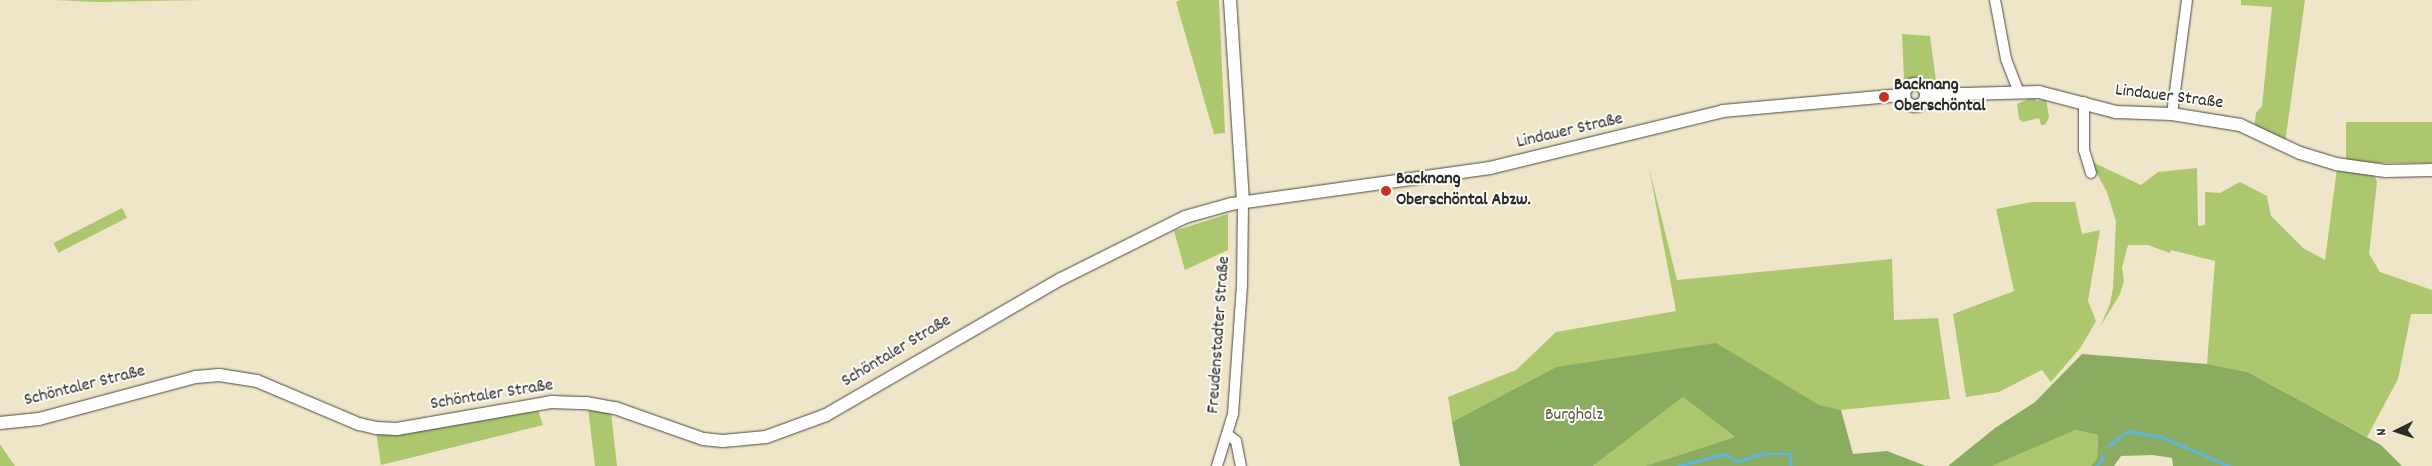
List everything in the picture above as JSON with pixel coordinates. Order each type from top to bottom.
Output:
[{"type":"street","points":[[1230,0],[1243,204]]},
{"type":"street","points":[[1995,0],[2006,59],[2018,91]]},
{"type":"street","points":[[2172,114],[2187,0]]},
{"type":"street","name":"Lindauer Straße","points":[[1243,204],[1490,168],[1723,111],[1904,95],[1907,103],[1915,106],[1923,103],[1926,95],[2018,91],[2039,92],[2084,102],[2116,112],[2172,114],[2240,125],[2300,153],[2336,164],[2386,171],[2432,170]]},
{"type":"street","points":[[2084,102],[2084,150],[2091,173]]},
{"type":"street","name":"Schöntaler Straße","points":[[0,423],[39,419],[196,377],[219,375],[257,381],[359,424],[376,428],[397,429],[551,402],[586,403],[615,408],[703,438],[723,441],[766,436],[826,415],[975,327],[1170,222],[1243,204]]},
{"type":"street","name":"Freudenstadter Straße","points":[[1217,466],[1228,435],[1242,285],[1243,204]]},
{"type":"street","points":[[1228,435],[1235,438],[1241,466]]},
{"type":"green space","points":[[55,0],[204,0],[97,2]]},
{"type":"green space","points":[[1180,0],[1219,0],[1225,133],[1214,134],[1176,2]]},
{"type":"green space","points":[[2241,0],[2305,0],[2285,143],[2254,127],[2256,113],[2262,106],[2272,7],[2241,5]]},
{"type":"green space","points":[[1902,34],[1930,36],[1937,88],[1919,77],[1904,79]]},
{"type":"green space","points":[[2033,97],[2037,101],[2046,99],[2049,117],[2045,125],[2041,125],[2039,118],[2023,122],[2019,119],[2017,104]]},
{"type":"green space","points":[[2346,122],[2432,122],[2432,163],[2346,163]]},
{"type":"green space","points":[[2090,161],[2141,185],[2158,172],[2197,168],[2198,226],[2205,225],[2205,192],[2220,193],[2240,182],[2267,196],[2271,216],[2303,248],[2325,260],[2337,168],[2374,174],[2377,182],[2369,254],[2380,272],[2432,290],[2432,314],[2411,314],[2398,379],[2367,437],[2248,372],[2207,364],[2215,261],[2171,250],[2170,253],[2148,245],[2128,245],[2122,268],[2124,281],[2120,294],[2100,327],[2110,304],[2113,288],[2116,221],[2107,192]]},
{"type":"green space","points":[[1649,168],[1677,280],[1892,259],[1894,320],[1938,318],[1950,399],[1841,410],[1556,367],[1452,422],[1448,397],[1516,370],[1556,332],[1676,311]]},
{"type":"green space","points":[[2032,202],[2075,202],[2082,234],[2100,230],[2088,301],[2096,321],[2081,347],[2051,382],[2042,370],[1999,392],[1966,397],[1953,314],[2014,291],[1996,209]]},
{"type":"green space","points":[[122,208],[127,218],[58,253],[53,243]]},
{"type":"green space","points":[[1228,214],[1228,250],[1185,270],[1174,231]]},
{"type":"green space","name":"Burgholz","points":[[1716,343],[1819,405],[1841,410],[1853,454],[1887,451],[1926,466],[1645,466],[1735,437],[1683,397],[1593,466],[1460,466],[1452,422],[1556,367]]},
{"type":"green space","points":[[2082,354],[2207,364],[2248,372],[2381,445],[2402,466],[2173,466],[2172,458],[2153,455],[2121,456],[2114,466],[2091,466],[2097,458],[2098,435],[2075,430],[1992,466],[1948,466],[1995,428],[2035,402]]},
{"type":"green space","points":[[1683,397],[1735,437],[1645,466],[1593,466]]},
{"type":"green space","points":[[588,408],[611,412],[617,466],[595,466]]},
{"type":"green space","points":[[538,410],[543,425],[381,465],[376,432]]},
{"type":"green space","points":[[2074,430],[2098,435],[2097,458],[2091,466],[1992,466]]},
{"type":"green space","points":[[0,444],[8,456],[15,466],[0,466]]},
{"type":"waterway","points":[[2108,446],[2128,431],[2162,437],[2229,466]]},
{"type":"waterway","points":[[1678,466],[1723,454],[1738,461],[1763,454],[1790,454],[1791,466]]},
{"type":"waterway","points":[[2097,466],[2103,457]]},
{"type":"place","name":"Backnang Oberschöntal","points":[[1884,97]]},
{"type":"place","name":"Backnang Oberschöntal Abzw.","points":[[1386,191]]}]
